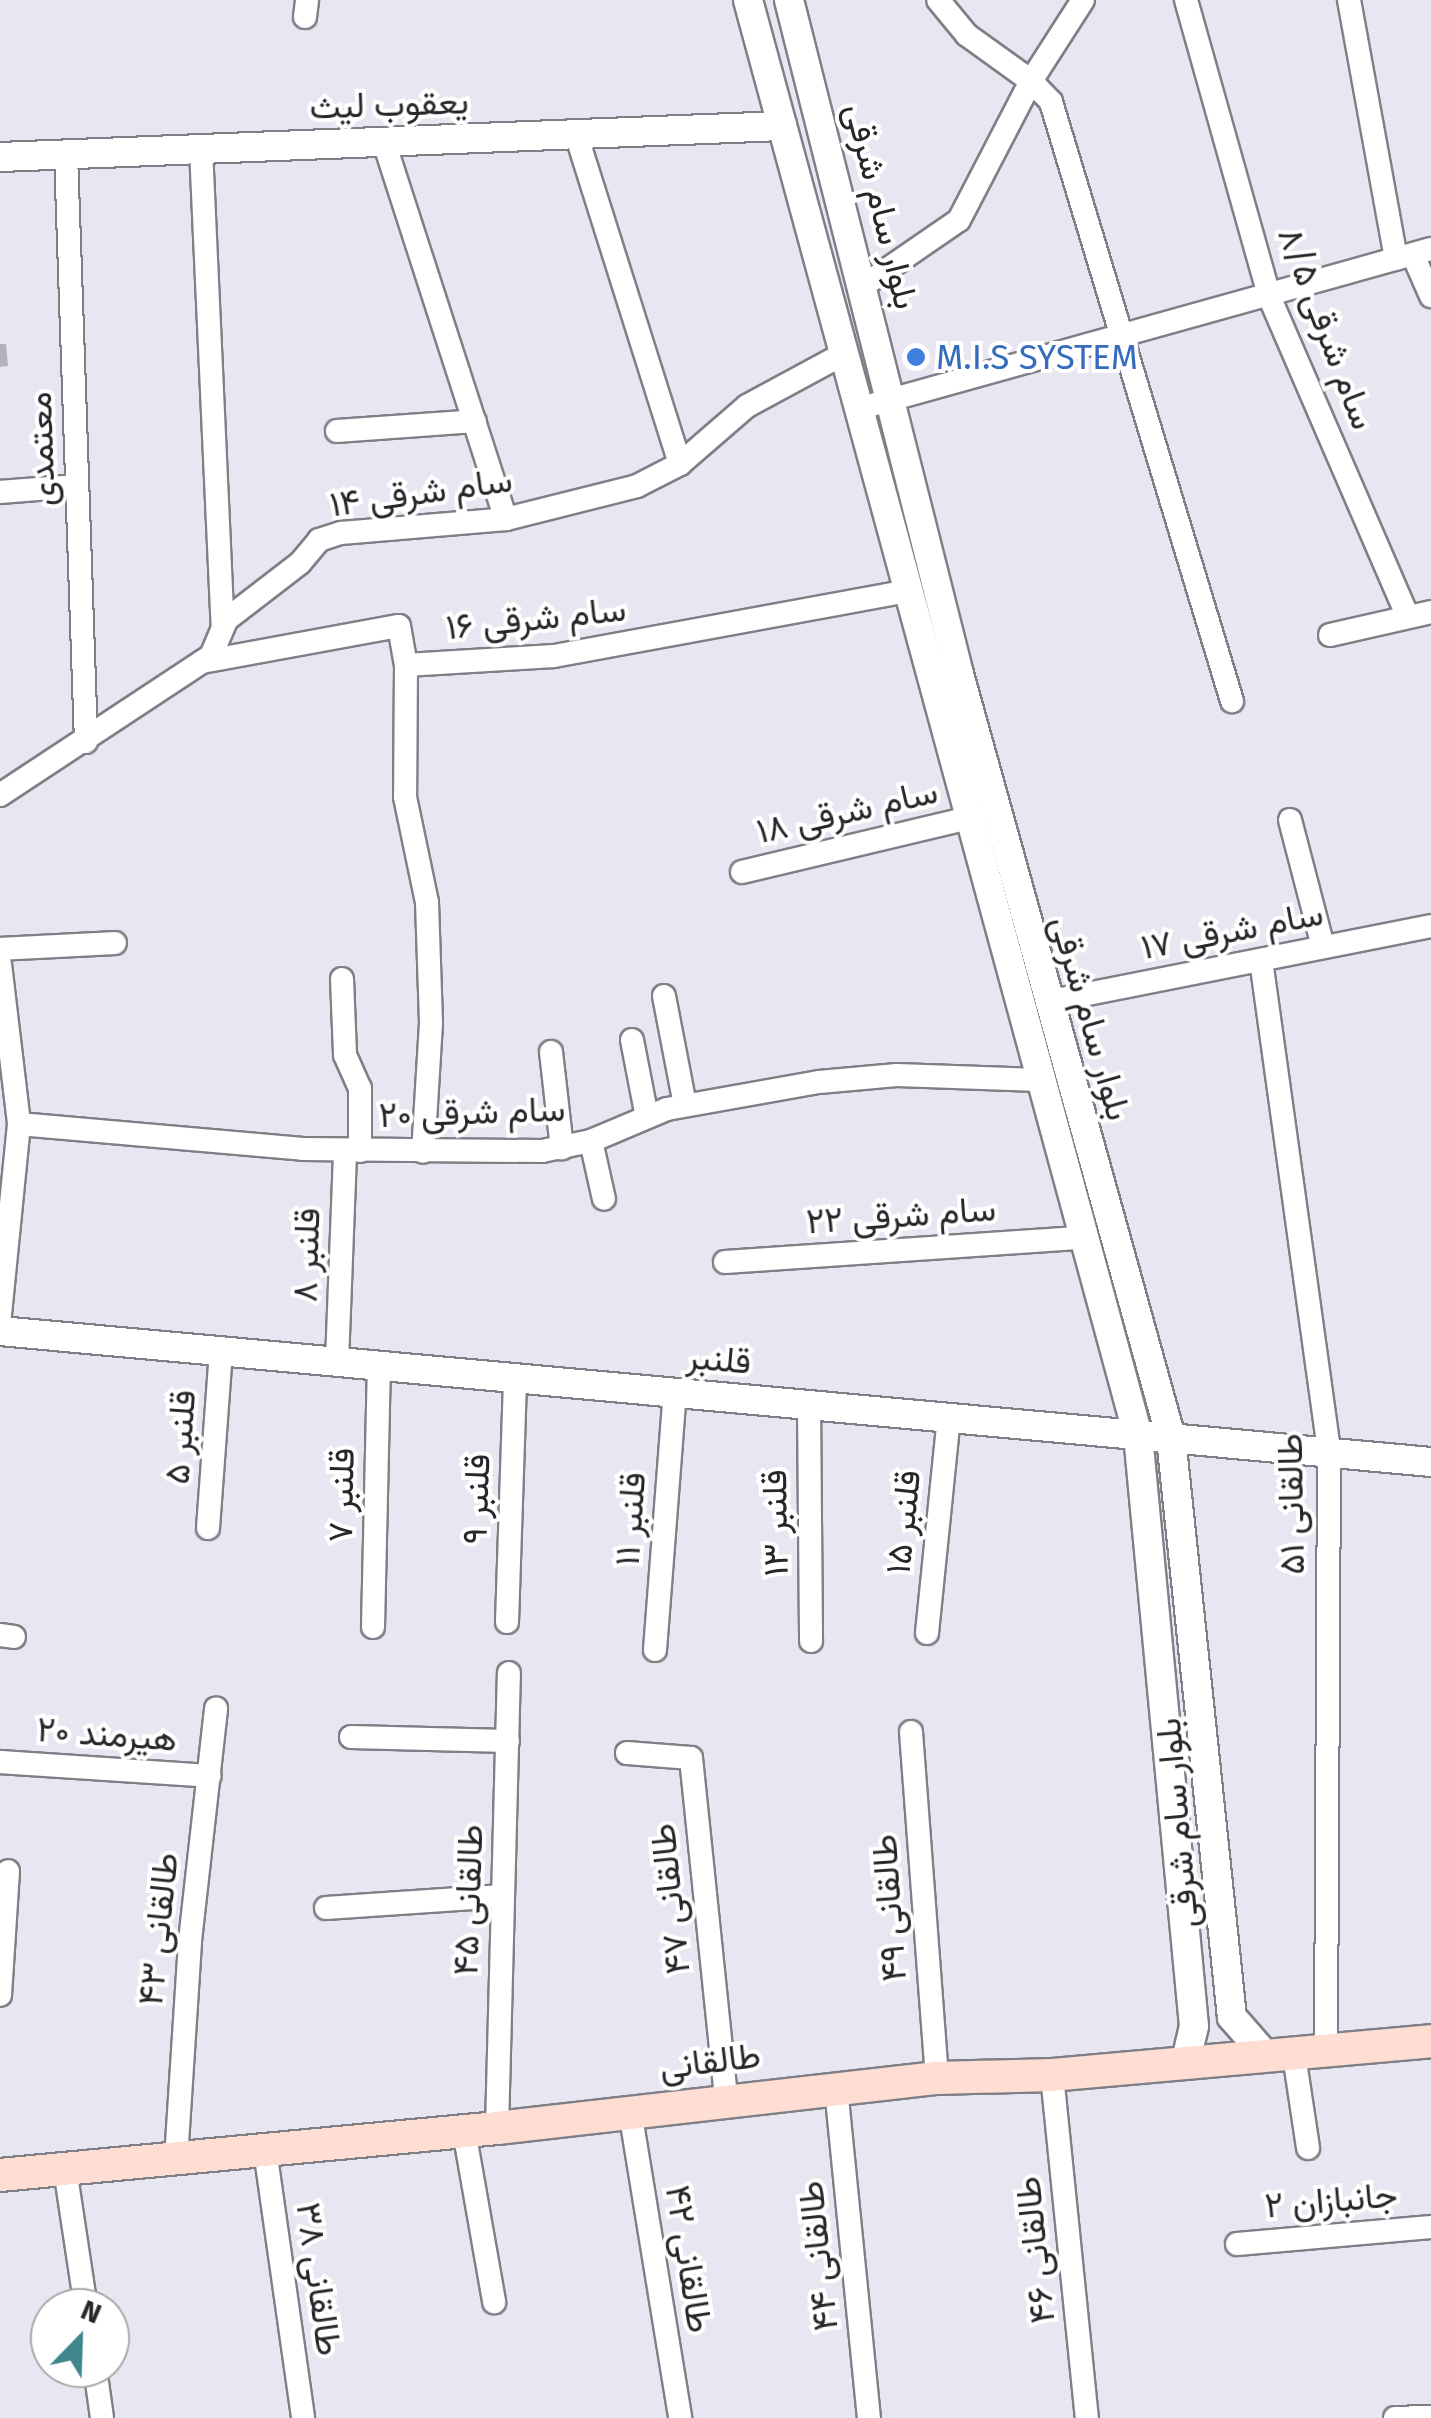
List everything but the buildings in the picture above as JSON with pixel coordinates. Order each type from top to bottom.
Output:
[{"type":"main road","name":"طالقانی","points":[[0,2175],[481,2130],[726,2098],[938,2078],[1052,2075],[1431,2042]]},
{"type":"street","name":"بلوار سام شرقی","points":[[748,0],[1138,1435],[1194,2026],[1185,2065]]},
{"type":"street","name":"بلوار سام شرقی","points":[[789,0],[1046,1002],[1171,1438],[1232,2017],[1296,2055]]},
{"type":"street","points":[[938,0],[967,35],[1031,81],[1051,102],[1232,700]]},
{"type":"street","points":[[863,286],[958,220],[1031,81],[1083,0]]},
{"type":"street","name":"سام شرقی ۸/۵","points":[[1186,0],[1270,296],[1407,615]]},
{"type":"street","points":[[1349,0],[1413,254],[1431,296]]},
{"type":"street","name":"یعقوب لیث","points":[[0,157],[782,126]]},
{"type":"street","points":[[576,134],[680,464]]},
{"type":"street","points":[[384,142],[506,518]]},
{"type":"street","points":[[200,149],[223,628]]},
{"type":"street","name":"معتمدی","points":[[66,154],[86,742]]},
{"type":"street","points":[[860,408],[1413,254]]},
{"type":"street","name":"سام شرقی ۱۴","points":[[0,795],[86,742],[202,662],[223,628],[319,540],[341,533],[506,518],[637,486],[680,464],[747,406],[845,353]]},
{"type":"street","points":[[337,432],[476,421]]},
{"type":"street","points":[[0,492],[77,486]]},
{"type":"street","name":"سام شرقی ۱۶","points":[[202,662],[400,626],[406,665],[611,649],[908,590]]},
{"type":"street","points":[[1330,635],[1431,612]]},
{"type":"street","points":[[406,665],[406,798],[427,902],[431,1024],[423,1152]]},
{"type":"street","name":"سام شرقی ۱۸","points":[[742,872],[968,818]]},
{"type":"street","points":[[1290,820],[1323,948]]},
{"type":"street","name":"سام شرقی ۱۷","points":[[1046,1002],[1431,926]]},
{"type":"street","points":[[0,948],[115,943]]},
{"type":"street","name":"طالقانی ۵۱","points":[[1261,960],[1329,1452],[1296,2055],[1308,2148]]},
{"type":"street","points":[[0,964],[19,1124],[0,1316]]},
{"type":"street","name":"قلنبر ۸","points":[[337,1362],[360,1088],[345,1056],[342,979]]},
{"type":"street","points":[[664,996],[685,1105]]},
{"type":"street","points":[[632,1040],[647,1117]]},
{"type":"street","points":[[552,1052],[562,1148]]},
{"type":"street","name":"سام شرقی ۲۰","points":[[19,1124],[352,1151],[562,1148],[685,1105],[861,1076],[1039,1080]]},
{"type":"street","points":[[591,1140],[604,1198]]},
{"type":"street","name":"سام شرقی ۲۲","points":[[725,1262],[1082,1238]]},
{"type":"street","name":"قلنبر","points":[[0,1331],[1431,1462]]},
{"type":"street","name":"قلنبر ۵","points":[[208,1528],[221,1351]]},
{"type":"street","name":"قلنبر ۷","points":[[372,1627],[379,1365]]},
{"type":"street","name":"قلنبر ۹","points":[[508,1622],[516,1378]]},
{"type":"street","name":"قلنبر ۱۱","points":[[654,1650],[674,1393]]},
{"type":"street","name":"قلنبر ۱۳","points":[[809,1405],[812,1641]]},
{"type":"street","name":"قلنبر ۱۵","points":[[927,1633],[949,1418]]},
{"type":"street","name":"طالقانی ۴۵","points":[[494,2302],[481,2130],[503,1896],[510,1673]]},
{"type":"street","name":"طالقانی ۴۳","points":[[176,2158],[216,1708]]},
{"type":"street","name":"طالقانی ۴۹","points":[[910,1732],[938,2078]]},
{"type":"street","points":[[350,1736],[508,1740]]},
{"type":"street","name":"طالقانی ۴۷","points":[[626,1753],[690,1758],[726,2098]]},
{"type":"street","name":"هیرمند ۲۰","points":[[0,1762],[210,1776]]},
{"type":"street","points":[[0,1994],[8,1871]]},
{"type":"street","points":[[326,1908],[503,1896]]},
{"type":"street","name":"طالقانی ۴۶","points":[[1052,2075],[1087,2418]]},
{"type":"street","name":"طالقانی ۴۴","points":[[836,2088],[869,2418]]},
{"type":"street","name":"طالقانی ۴۲","points":[[630,2111],[680,2418]]},
{"type":"street","name":"طالقانی ۳۸","points":[[264,2150],[304,2418]]},
{"type":"street","points":[[65,2169],[83,2288]]},
{"type":"street","name":"جانبازان ۲","points":[[1237,2244],[1431,2226]]},
{"type":"street","points":[[98,2388],[102,2418]]},
{"type":"street","points":[[1395,2418],[1431,2417]]},
{"type":"place","name":"M.I.S SYSTEM","points":[[916,357]]}]
